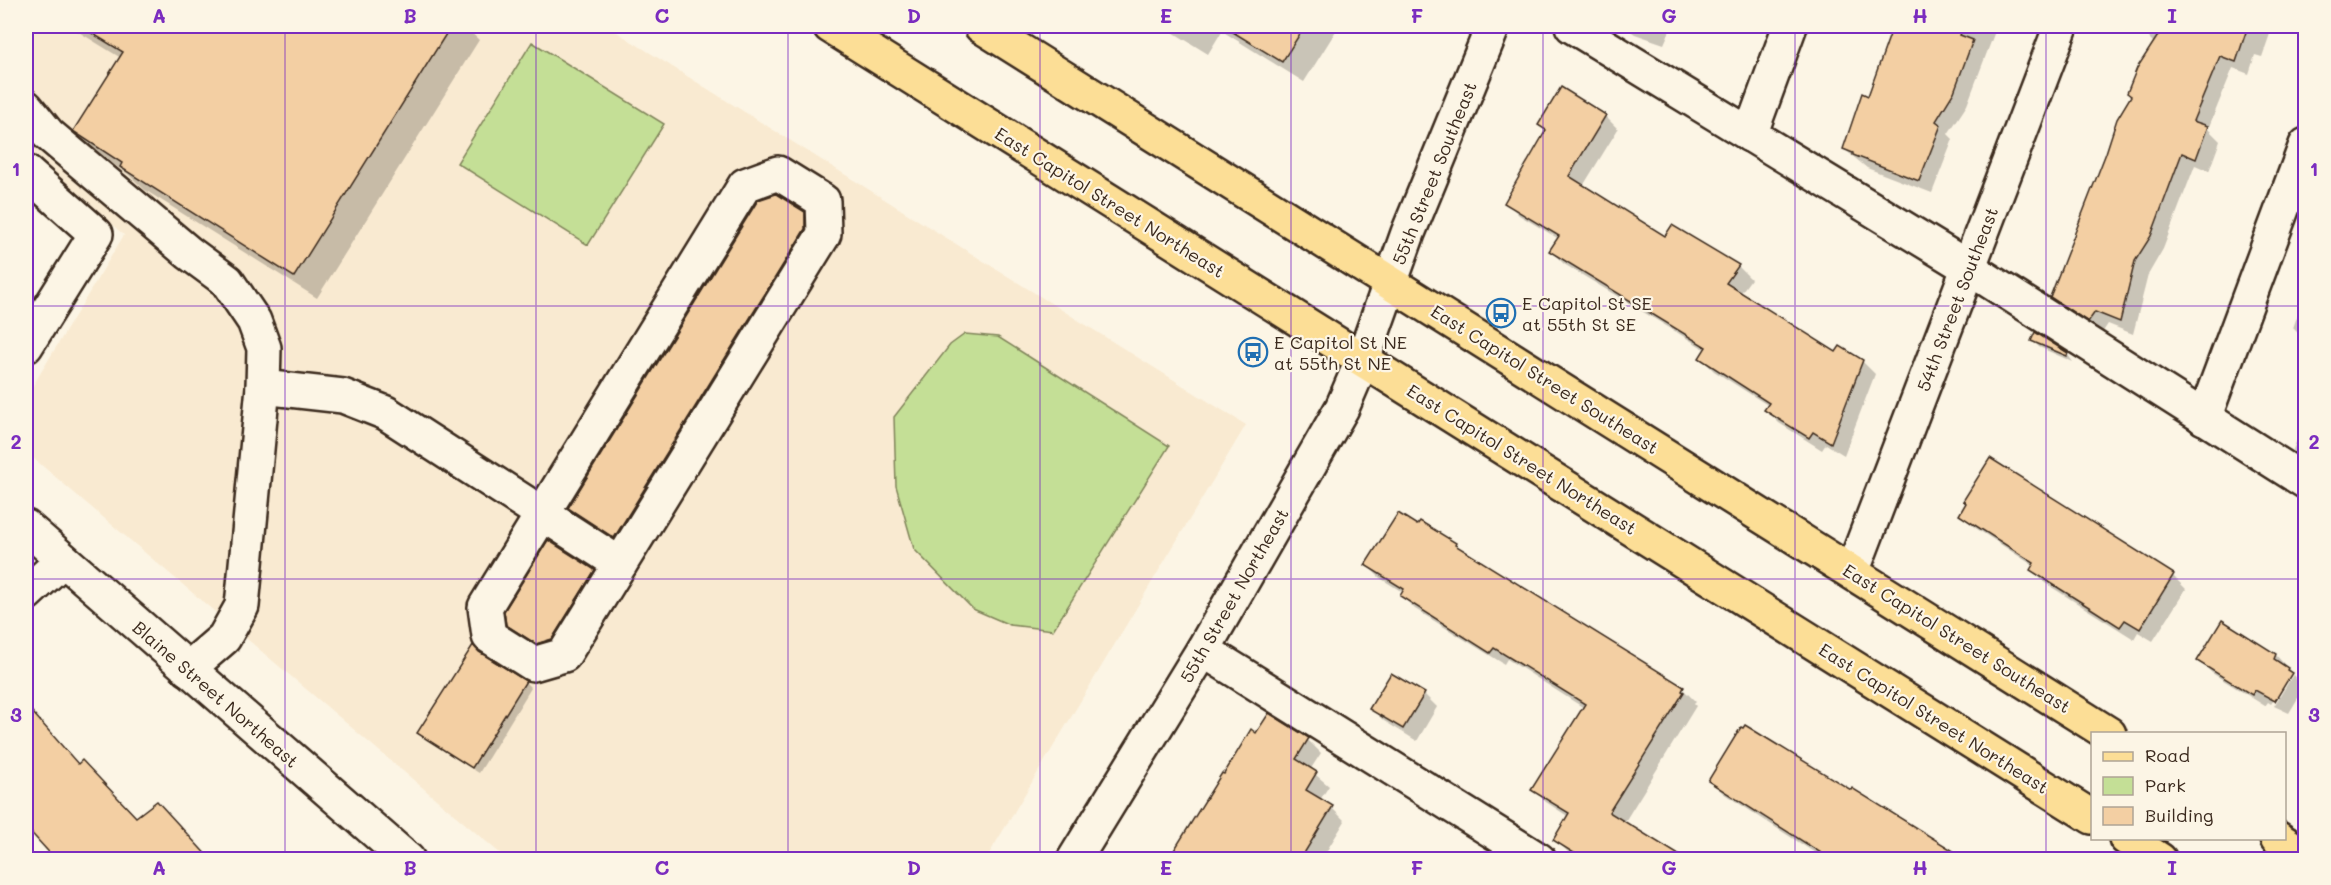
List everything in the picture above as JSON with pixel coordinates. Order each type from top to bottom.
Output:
[{"type":"main road","name":"East Capitol Street Northeast","points":[[830,26],[2091,816]]},
{"type":"main road","name":"East Capitol Street Southeast","points":[[981,26],[2106,732]]},
{"type":"main road","points":[[2129,840],[2160,860]]},
{"type":"main road","points":[[2280,840],[2306,857]]},
{"type":"street","name":"55th Street Southeast","points":[[1377,321],[1390,282],[1493,26]]},
{"type":"street","points":[[1572,26],[1969,268],[2306,482]]},
{"type":"street","points":[[1750,135],[1790,26]]},
{"type":"street","name":"54th Street Southeast","points":[[1852,572],[2061,26]]},
{"type":"street","points":[[26,107],[48,134],[189,253],[226,281],[254,321],[264,348],[243,606],[224,638],[188,669]]},
{"type":"street","points":[[2204,418],[2306,145]]},
{"type":"street","points":[[26,172],[96,234],[26,346]]},
{"type":"street","points":[[778,174],[823,201],[824,234],[620,564],[564,655],[533,664],[489,636],[484,607],[745,185],[778,174]]},
{"type":"street","name":"55th Street Northeast","points":[[1074,860],[1203,650],[1342,408],[1377,321]]},
{"type":"street","points":[[262,387],[343,396],[386,413],[620,564]]},
{"type":"street","name":"Blaine Street Northeast","points":[[26,527],[406,859]]},
{"type":"street","points":[[26,594],[63,560]]},
{"type":"street","points":[[1203,650],[1539,860]]},
{"type":"shaded area","points":[[26,26],[607,26],[1246,425],[986,859],[508,860],[26,452],[26,397],[124,235],[26,148]]},
{"type":"green space","points":[[532,42],[664,124],[588,245],[457,163]]},
{"type":"green space","points":[[965,334],[998,337],[1169,446],[1053,630],[1010,625],[973,609],[914,549],[896,486],[894,417],[950,345]]},
{"type":"building","points":[[80,26],[451,26],[294,277],[120,167],[122,163],[73,131],[123,52]]},
{"type":"building","points":[[1223,26],[1305,26],[1282,62]]},
{"type":"building","points":[[1893,26],[1964,26],[1960,35],[1973,40],[1954,92],[1936,121],[1941,125],[1919,181],[1843,149],[1862,93],[1868,96]]},
{"type":"building","points":[[2148,26],[2248,26],[2236,62],[2220,56],[2193,121],[2208,126],[2196,159],[2182,153],[2151,236],[2135,261],[2120,322],[2095,312],[2088,322],[2050,297],[2117,119],[2131,96],[2127,93],[2137,68],[2159,34],[2147,29]]},
{"type":"building","points":[[1561,87],[1606,115],[1569,176],[1665,236],[1672,225],[1739,265],[1726,283],[1836,352],[1840,346],[1863,360],[1831,443],[1813,432],[1809,438],[1764,410],[1769,403],[1699,358],[1706,347],[1549,251],[1559,236],[1504,203],[1546,130],[1538,125]]},
{"type":"building","points":[[776,194],[805,212],[805,229],[614,538],[568,508],[758,200]]},
{"type":"building","points":[[2035,332],[2068,353],[2067,356],[2031,341]]},
{"type":"building","points":[[1990,458],[2174,574],[2140,629],[2125,620],[2120,627],[2030,570],[2034,563],[1959,515],[1966,503],[1963,501]]},
{"type":"building","points":[[1398,513],[1417,525],[1420,521],[1684,687],[1682,691],[1684,692],[1609,812],[1687,860],[1585,860],[1553,840],[1569,813],[1531,790],[1585,704],[1494,648],[1490,653],[1400,596],[1404,589],[1365,565]]},
{"type":"building","points":[[548,540],[595,570],[552,639],[536,644],[506,625],[504,611]]},
{"type":"building","points":[[2222,620],[2276,654],[2274,659],[2292,673],[2275,701],[2255,690],[2252,695],[2197,661]]},
{"type":"building","points":[[473,645],[479,652],[526,681],[472,768],[417,733]]},
{"type":"building","points":[[1391,673],[1425,693],[1403,729],[1369,709]]},
{"type":"building","points":[[26,705],[78,764],[82,760],[136,817],[157,801],[211,860],[56,860],[26,827]]},
{"type":"building","points":[[1269,713],[1309,738],[1296,759],[1317,772],[1306,790],[1333,806],[1300,860],[1168,860],[1251,729],[1256,733]]},
{"type":"building","points":[[1745,725],[1968,860],[1832,860],[1708,781],[1741,727]]},
{"type":"place","name":"E Capitol St SE at 55th St SE","points":[[1501,313]]},
{"type":"place","name":"E Capitol St NE at 55th St NE","points":[[1253,352]]}]
